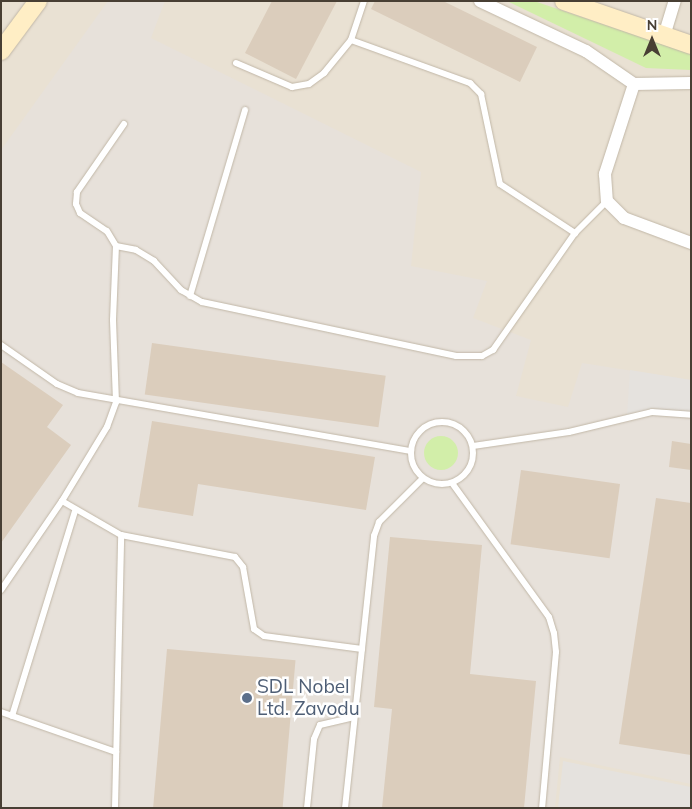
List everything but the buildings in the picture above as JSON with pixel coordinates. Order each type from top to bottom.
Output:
[{"type":"main road","points":[[1,51],[38,1]]},
{"type":"main road","points":[[564,1],[691,45]]},
{"type":"street","points":[[480,1],[586,50],[634,84],[691,83]]},
{"type":"street","points":[[664,36],[675,1]]},
{"type":"street","points":[[634,84],[605,174],[607,201],[624,218],[691,243]]},
{"type":"lane","points":[[236,63],[292,87],[309,84],[324,73],[351,40],[364,1]]},
{"type":"lane","points":[[351,40],[470,83],[481,94],[500,184],[575,233]]},
{"type":"lane","points":[[190,296],[245,110]]},
{"type":"lane","points":[[1,590],[62,500],[107,427],[116,402],[113,320],[116,246],[106,231],[80,213],[76,204],[77,192],[124,124]]},
{"type":"lane","points":[[116,246],[136,250],[154,261],[190,296],[228,310],[437,352],[482,356],[493,350],[509,330],[575,233],[607,201]]},
{"type":"lane","points":[[1,345],[57,384],[116,402],[411,451]]},
{"type":"lane","points":[[474,446],[569,432],[635,414],[691,415]]},
{"type":"lane","points":[[440,421],[455,424],[467,433],[474,446],[473,462],[465,475],[452,482],[437,484],[423,478],[414,466],[411,451],[415,437],[426,426],[440,421]]},
{"type":"lane","points":[[345,808],[362,649],[379,522],[423,478]]},
{"type":"lane","points":[[452,482],[549,617],[554,633],[556,652],[542,808]]},
{"type":"lane","points":[[62,500],[75,511],[121,535],[235,557],[243,568],[254,629],[264,636],[362,649]]},
{"type":"lane","points":[[12,716],[75,511]]},
{"type":"lane","points":[[115,808],[121,535]]},
{"type":"lane","points":[[1,712],[116,752]]},
{"type":"lane","points":[[307,808],[314,739],[320,725],[354,717]]},
{"type":"shaded area","points":[[1,1],[691,1],[691,808],[1,808]]},
{"type":"shaded area","points":[[108,1],[165,1],[151,38],[421,172],[411,266],[487,281],[473,318],[531,340],[516,396],[568,407],[582,363],[691,380],[691,784],[560,757],[555,808],[1,808],[1,150]]},
{"type":"shaded area","points":[[630,370],[691,380],[691,415],[627,416]]},
{"type":"shaded area","points":[[563,761],[691,787],[691,808],[558,808]]},
{"type":"green space","points":[[507,1],[534,1],[691,54],[691,70],[646,68]]},
{"type":"green space","points":[[441,436],[448,437],[453,441],[457,446],[457,460],[453,465],[448,469],[441,470],[434,469],[429,465],[425,460],[424,453],[425,446],[429,441],[434,437]]},
{"type":"place","name":"SDL Nobel Ltd. Zavodu","points":[[247,698]]}]
